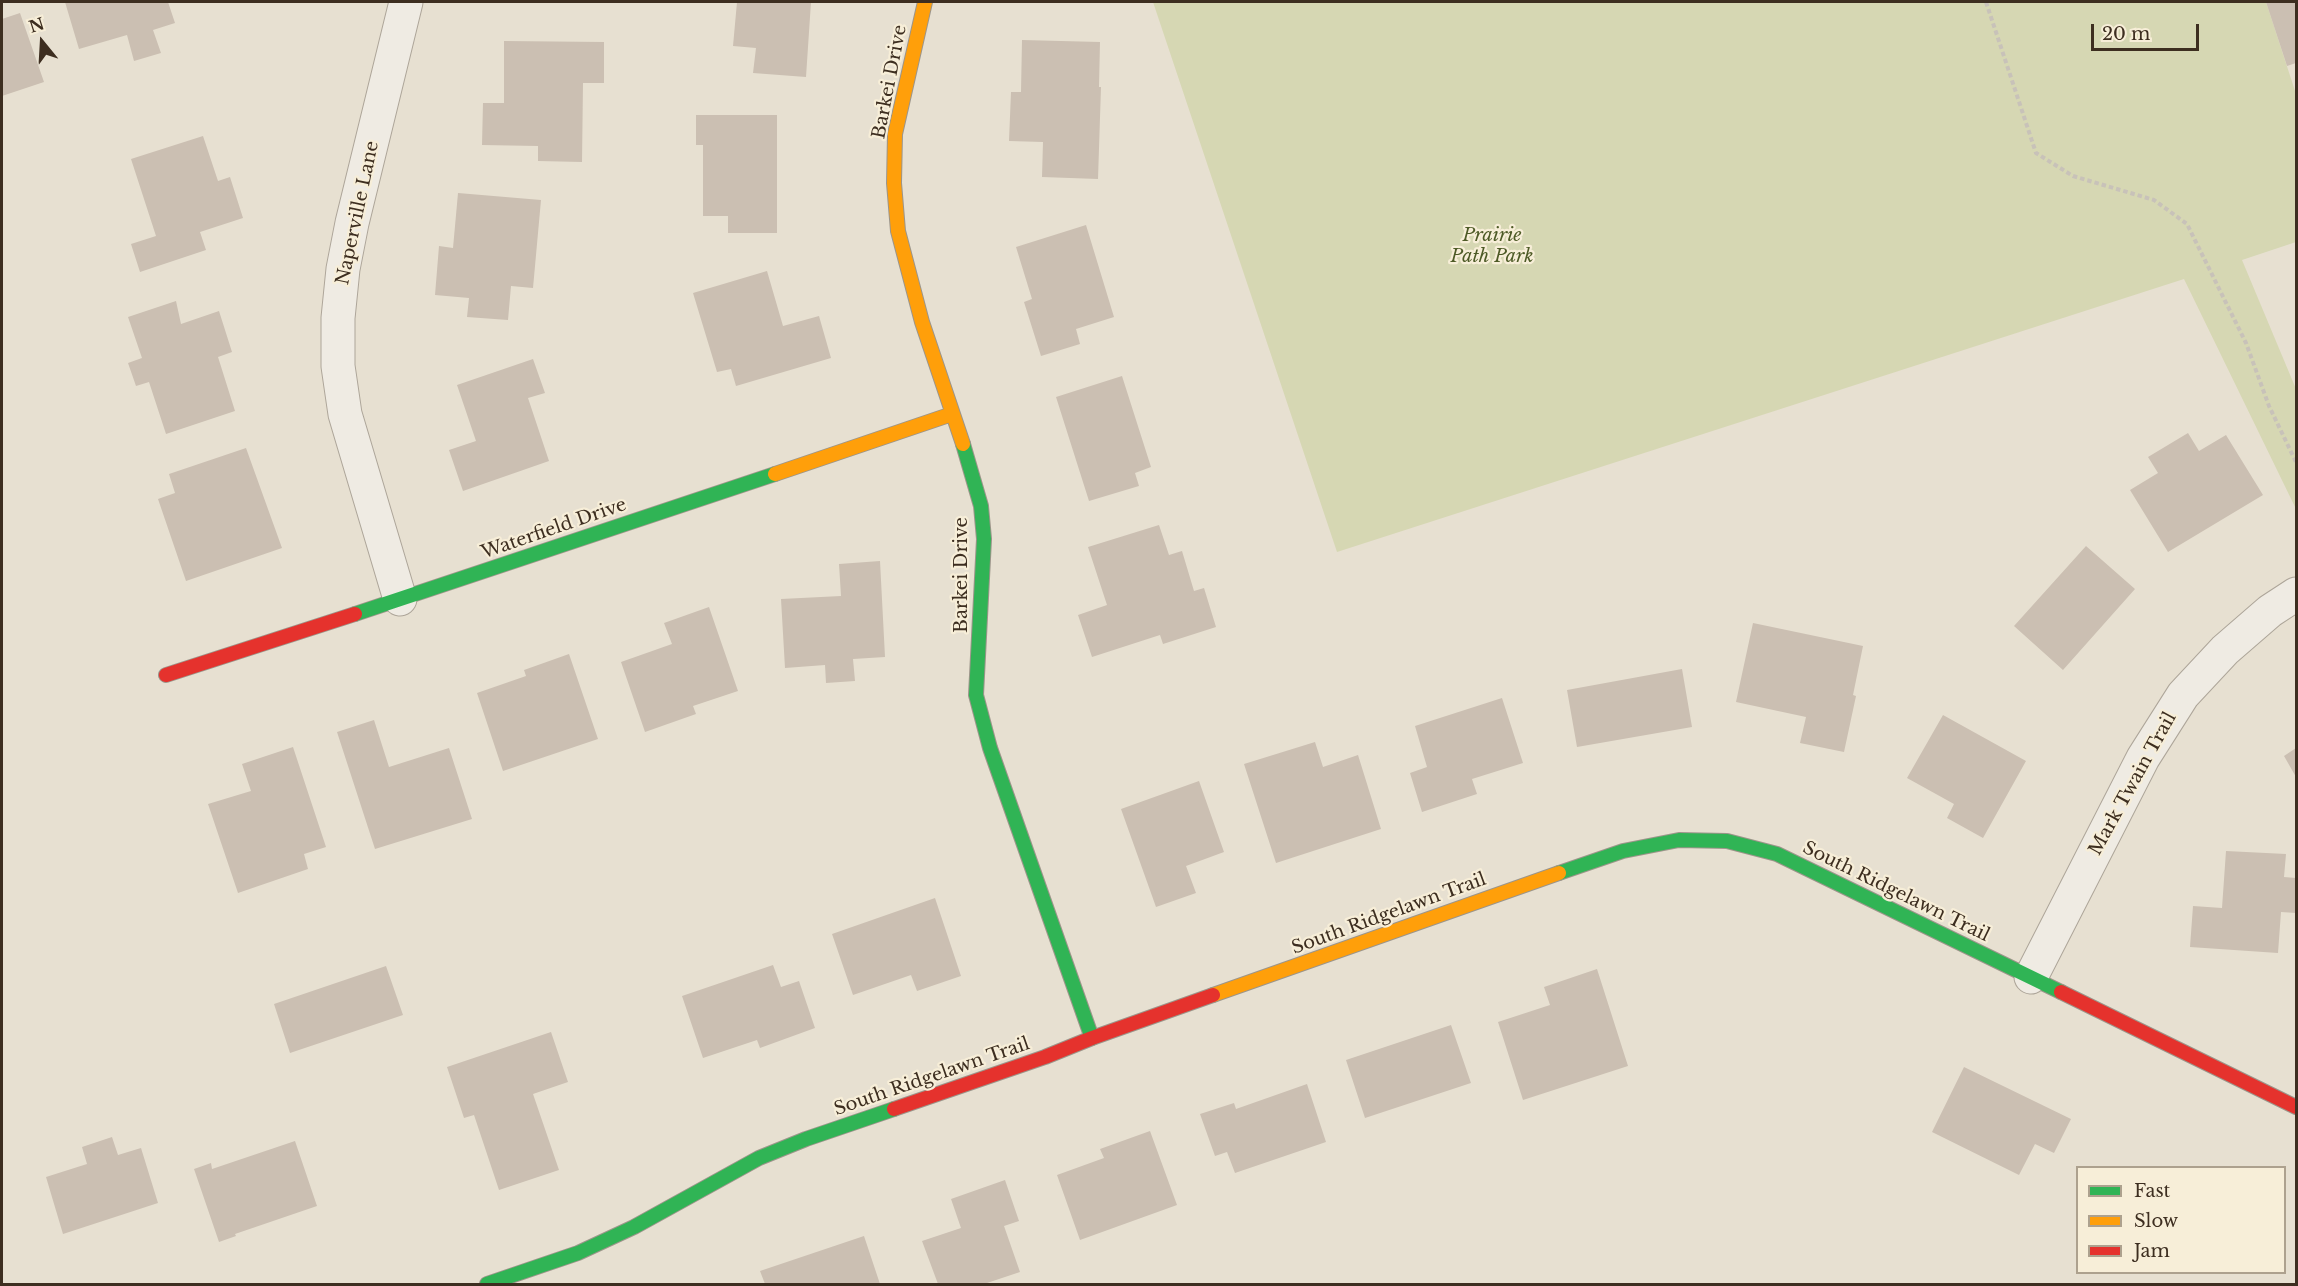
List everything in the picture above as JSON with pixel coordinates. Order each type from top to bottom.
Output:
[{"type":"street","name":"Naperville Lane","points":[[400,599],[345,414],[338,366],[338,318],[343,269],[350,234],[406,2]]},
{"type":"street","name":"Barkei Drive","points":[[925,2],[895,134],[894,183],[898,231],[922,322],[972,474],[982,517],[984,539],[976,695],[990,748],[1092,1038]]},
{"type":"street","name":"Waterfield Drive","points":[[165,675],[400,599],[952,414]]},
{"type":"street","name":"Mark Twain Trail","points":[[2031,977],[2143,758],[2182,695],[2225,650],[2270,611],[2296,594]]},
{"type":"street","name":"South Ridgelawn Trail","points":[[487,1284],[525,1278],[634,1227],[768,1155],[806,1139],[1045,1057],[1092,1038],[1623,851],[1679,840],[1727,841],[1777,854],[2296,1107]]},
{"type":"path","points":[[1986,2],[2036,153],[2073,176],[2154,200],[2187,224],[2246,343],[2269,406],[2296,462]]},
{"type":"green space","name":"Prairie Path Park","points":[[1153,2],[2266,2],[2296,94],[2296,242],[2242,260],[2296,389],[2296,509],[2184,279],[1337,552]]},
{"type":"building","points":[[65,2],[168,2],[175,23],[153,30],[161,53],[134,61],[127,35],[79,49]]},
{"type":"building","points":[[737,2],[811,2],[806,77],[753,73],[756,48],[733,46]]},
{"type":"building","points":[[2266,2],[2296,2],[2296,63],[2287,66]]},
{"type":"building","points":[[20,13],[44,82],[2,96],[2,19]]},
{"type":"building","points":[[1022,40],[1100,42],[1098,179],[1042,177],[1043,142],[1009,141],[1011,92],[1021,92]]},
{"type":"building","points":[[504,41],[604,42],[604,83],[583,83],[582,162],[538,161],[538,146],[482,145],[483,103],[504,103]]},
{"type":"building","points":[[696,115],[777,115],[777,233],[728,233],[728,216],[703,216],[703,145],[696,145]]},
{"type":"building","points":[[203,136],[218,181],[230,177],[243,218],[200,232],[206,250],[140,272],[131,244],[156,236],[131,159]]},
{"type":"building","points":[[458,193],[541,200],[533,288],[511,286],[508,320],[467,317],[469,298],[435,295],[439,246],[453,248]]},
{"type":"building","points":[[1086,225],[1114,317],[1076,329],[1080,344],[1041,356],[1024,302],[1032,299],[1016,247]]},
{"type":"building","points":[[767,271],[783,326],[819,316],[831,358],[736,386],[731,369],[717,372],[693,293]]},
{"type":"building","points":[[176,301],[181,324],[219,311],[232,352],[218,357],[235,411],[166,434],[149,382],[136,386],[128,363],[142,358],[128,317]]},
{"type":"building","points":[[533,359],[545,393],[528,398],[549,461],[463,491],[449,450],[476,441],[457,385]]},
{"type":"building","points":[[1122,376],[1151,467],[1135,473],[1139,486],[1089,501],[1056,397]]},
{"type":"building","points":[[2188,433],[2199,451],[2226,435],[2263,495],[2168,552],[2130,490],[2158,473],[2148,457]]},
{"type":"building","points":[[246,448],[282,548],[186,581],[158,499],[175,493],[169,474]]},
{"type":"building","points":[[1159,525],[1169,555],[1182,551],[1194,591],[1204,588],[1216,627],[1163,644],[1160,635],[1092,657],[1078,615],[1107,605],[1088,547]]},
{"type":"building","points":[[2086,546],[2135,589],[2063,670],[2014,626]]},
{"type":"building","points":[[880,561],[885,657],[853,659],[855,681],[826,683],[825,665],[785,668],[781,599],[841,596],[839,564]]},
{"type":"building","points":[[709,607],[738,691],[693,706],[696,714],[645,732],[621,662],[672,644],[664,623]]},
{"type":"building","points":[[1753,623],[1863,646],[1853,695],[1856,696],[1844,752],[1800,743],[1806,717],[1736,702]]},
{"type":"building","points":[[569,654],[598,739],[503,771],[477,693],[526,676],[524,670]]},
{"type":"building","points":[[1682,669],[1692,727],[1577,747],[1567,690]]},
{"type":"building","points":[[1502,698],[1523,763],[1472,779],[1477,794],[1422,812],[1410,773],[1427,767],[1415,726]]},
{"type":"building","points":[[1943,715],[2026,761],[1983,838],[1947,818],[1954,804],[1907,778]]},
{"type":"building","points":[[374,720],[389,767],[449,748],[472,819],[375,849],[337,732]]},
{"type":"building","points":[[1315,742],[1323,767],[1358,755],[1381,829],[1276,863],[1244,764]]},
{"type":"building","points":[[293,747],[326,847],[304,854],[308,869],[238,893],[208,804],[251,791],[242,764]]},
{"type":"building","points":[[2296,748],[2296,777],[2284,756]]},
{"type":"building","points":[[1199,781],[1224,852],[1186,866],[1196,893],[1156,907],[1121,809]]},
{"type":"building","points":[[2226,851],[2286,854],[2284,877],[2296,878],[2296,913],[2281,912],[2278,953],[2190,947],[2193,906],[2222,908]]},
{"type":"building","points":[[935,898],[961,976],[917,991],[911,975],[853,995],[832,934]]},
{"type":"building","points":[[773,965],[781,987],[799,981],[815,1028],[760,1048],[757,1040],[703,1058],[682,996]]},
{"type":"building","points":[[386,966],[403,1015],[290,1053],[274,1004]]},
{"type":"building","points":[[1597,969],[1628,1066],[1523,1100],[1498,1022],[1550,1005],[1544,987]]},
{"type":"building","points":[[1451,1025],[1471,1083],[1365,1118],[1346,1060]]},
{"type":"building","points":[[551,1032],[568,1082],[533,1094],[559,1170],[499,1190],[474,1115],[464,1118],[447,1067]]},
{"type":"building","points":[[1964,1067],[2071,1119],[2054,1153],[2035,1144],[2019,1175],[1932,1132]]},
{"type":"building","points":[[1307,1084],[1326,1142],[1235,1173],[1227,1152],[1215,1156],[1200,1114],[1234,1103],[1236,1109]]},
{"type":"building","points":[[1150,1131],[1177,1205],[1080,1240],[1057,1175],[1104,1158],[1100,1149]]},
{"type":"building","points":[[112,1137],[118,1155],[141,1148],[158,1203],[63,1234],[46,1177],[87,1164],[82,1147]]},
{"type":"building","points":[[295,1141],[317,1206],[235,1234],[236,1236],[219,1242],[194,1169],[211,1163],[212,1169]]},
{"type":"building","points":[[1005,1180],[1019,1221],[1004,1226],[1020,1272],[984,1284],[938,1284],[922,1241],[961,1228],[951,1199]]},
{"type":"building","points":[[864,1236],[880,1284],[765,1284],[760,1271]]},
{"type":"traffic: fast","points":[[963,444],[981,506],[984,539],[976,695],[990,748],[1092,1038]]},
{"type":"traffic: fast","points":[[355,614],[775,474]]},
{"type":"traffic: fast","points":[[1559,873],[1623,851],[1679,840],[1727,841],[1777,854],[2061,992]]},
{"type":"traffic: fast","points":[[487,1284],[578,1253],[634,1227],[759,1158],[806,1139],[894,1109]]},
{"type":"traffic: slow","points":[[925,2],[895,134],[894,183],[898,231],[922,322],[963,444]]},
{"type":"traffic: slow","points":[[775,474],[952,414]]},
{"type":"traffic: slow","points":[[1213,995],[1559,873]]},
{"type":"traffic: jam","points":[[166,675],[355,614]]},
{"type":"traffic: jam","points":[[2061,992],[2296,1107]]},
{"type":"traffic: jam","points":[[894,1109],[1045,1057],[1213,995]]}]
